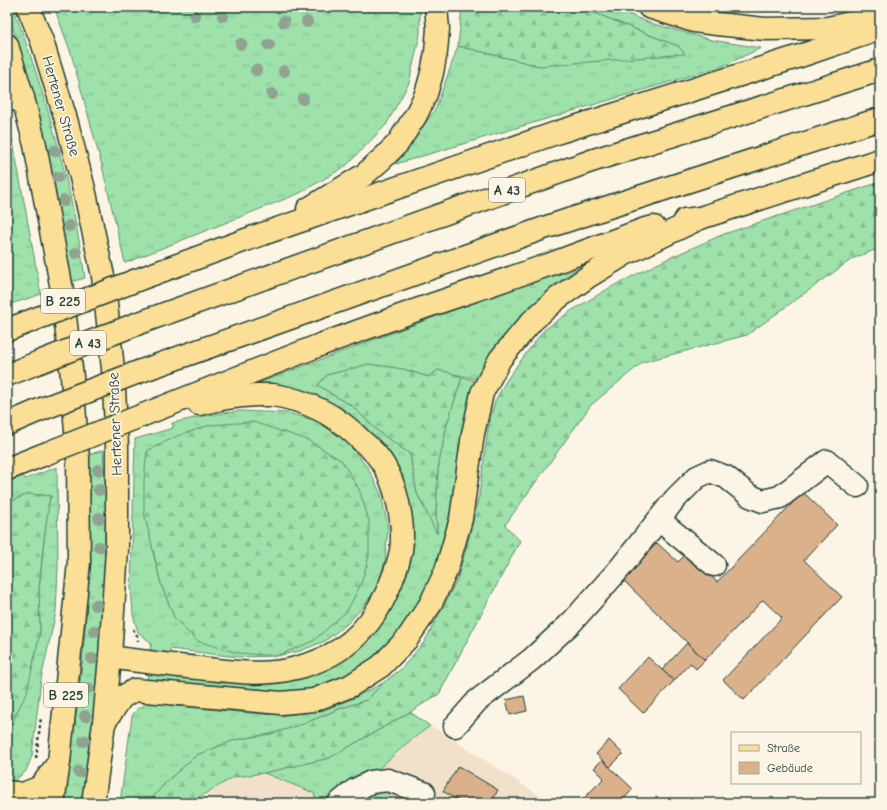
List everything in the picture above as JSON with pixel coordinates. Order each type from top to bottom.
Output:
[{"type":"main road","name":"Hertener Straße","points":[[28,7],[42,41],[67,123],[85,193],[103,276],[113,369],[117,446],[117,550],[104,723],[93,803]]},
{"type":"main road","points":[[251,238],[310,208],[364,175],[398,143],[416,115],[426,94],[432,73],[438,28],[436,7]]},
{"type":"main road","points":[[649,7],[694,21],[765,29],[828,28],[880,17]]},
{"type":"main road","points":[[7,330],[251,238],[559,132],[800,56],[880,29]]},
{"type":"main road","name":"B 225","points":[[7,45],[15,99],[35,145],[62,290],[72,377],[78,459],[79,562],[59,762],[53,803]]},
{"type":"main road","name":"A 43","points":[[7,375],[139,323],[591,161],[880,70]]},
{"type":"main road","points":[[7,424],[141,371],[547,227],[880,119]]},
{"type":"main road","points":[[7,469],[320,344],[410,312],[548,265],[645,229],[700,218],[880,160]]},
{"type":"main road","points":[[104,723],[122,697],[135,690],[281,703],[314,700],[350,686],[381,666],[407,639],[430,604],[446,572],[460,519],[473,434],[482,393],[500,359],[532,321],[558,298],[589,276],[625,254],[700,218]]},
{"type":"main road","points":[[110,657],[140,662],[241,673],[279,672],[312,664],[346,646],[371,620],[388,589],[396,570],[401,550],[400,514],[395,492],[387,470],[379,457],[352,431],[336,419],[320,410],[296,400],[272,395],[217,399],[164,412],[143,415]]},
{"type":"main road","points":[[7,792],[23,794],[38,788],[42,785],[59,762]]},
{"type":"street","points":[[455,726],[477,701],[532,659],[571,623],[621,567],[675,499],[697,477],[710,471],[726,477],[750,496],[764,501],[780,497],[827,461],[857,486]]},
{"type":"street","points":[[659,520],[714,565]]},
{"type":"street","points":[[339,803],[355,790],[371,782],[388,780],[424,793]]},
{"type":"shaded area","points":[[410,712],[551,803],[189,803],[234,777],[264,773],[329,758]]},
{"type":"green space","points":[[7,7],[13,7],[36,73],[47,107],[73,209],[85,278],[70,282],[42,133],[27,73]]},
{"type":"green space","points":[[54,7],[420,7],[420,34],[409,83],[386,125],[346,166],[300,193],[125,263],[101,162],[71,53]]},
{"type":"green space","points":[[462,7],[580,7],[678,46],[685,54],[540,66],[458,46]]},
{"type":"green space","points":[[580,7],[611,7],[650,23],[712,40],[761,48],[723,66],[396,164],[436,108],[458,46],[540,66],[678,46]]},
{"type":"green space","points":[[7,109],[41,294],[7,305]]},
{"type":"green space","points":[[880,182],[880,248],[852,259],[747,335],[643,362],[591,405],[505,525],[520,541],[439,694],[329,758],[264,773],[234,777],[189,803],[148,803],[167,781],[197,755],[235,740],[271,734],[303,724],[339,709],[367,700],[383,683],[401,669],[425,641],[457,580],[479,495],[489,422],[495,401],[506,381],[544,330],[571,311],[611,287],[667,259],[724,234]]},
{"type":"green space","points":[[583,267],[480,380],[438,370],[428,377],[403,369],[343,371],[327,375],[318,385],[351,405],[379,432],[410,454],[417,493],[437,533],[436,511],[438,468],[447,424],[462,377],[479,382],[460,449],[450,515],[442,554],[432,583],[397,636],[370,662],[345,677],[308,691],[274,694],[147,680],[148,673],[190,678],[264,683],[302,679],[337,665],[366,642],[389,614],[405,579],[410,547],[384,450],[364,426],[342,408],[313,394],[286,388],[256,386],[256,384],[437,316],[525,285]]},
{"type":"green space","points":[[369,364],[403,369],[428,377],[438,370],[462,377],[447,424],[438,468],[436,511],[437,534],[417,493],[410,454],[379,432],[351,405],[318,385],[327,375]]},
{"type":"green space","points":[[240,411],[288,413],[318,421],[347,442],[368,468],[381,494],[388,527],[385,560],[378,586],[364,606],[347,624],[325,641],[300,651],[277,656],[238,657],[170,649],[168,654],[150,650],[151,643],[138,632],[133,615],[131,588],[135,439],[173,428],[172,423],[208,415]],"holes":[[[153,552],[197,641],[175,619],[161,584]]]},
{"type":"green space","points":[[253,422],[308,440],[342,461],[359,489],[369,521],[369,556],[361,584],[347,611],[313,641],[277,656],[238,653],[197,641],[175,619],[161,584],[144,512],[144,480],[147,451],[177,436],[210,425]]},
{"type":"green space","points":[[103,450],[106,494],[104,583],[94,711],[81,803],[63,803],[77,710],[86,616],[88,576],[88,455]]},
{"type":"green space","points":[[57,467],[58,569],[56,612],[41,679],[32,756],[26,771],[15,780],[15,784],[7,784],[7,729],[9,729],[40,632],[39,589],[48,502],[52,496],[28,494],[7,503],[7,482],[23,476],[25,479]]},
{"type":"green space","points":[[28,494],[50,496],[39,589],[40,632],[27,692],[9,729],[7,729],[7,503]]},
{"type":"green space","points":[[383,683],[367,700],[339,709],[303,724],[271,734],[235,740],[197,755],[167,781],[148,803],[120,803],[132,716],[138,708],[144,706],[144,698],[167,698],[168,705],[248,713],[286,715],[322,711],[356,697]]},
{"type":"green space","points":[[410,712],[430,726],[406,744],[375,772],[346,785],[325,803],[317,803],[314,793],[264,773],[329,758]]},
{"type":"green space","points":[[385,786],[391,792],[384,803],[351,803]]},
{"type":"building","points":[[803,492],[837,525],[804,560],[842,597],[744,700],[723,680],[782,618],[763,600],[705,660],[622,579],[657,543],[678,562],[687,553],[717,582]]},
{"type":"building","points":[[687,643],[705,660],[696,669],[690,663],[674,681],[662,670]]},
{"type":"building","points":[[648,657],[674,681],[643,713],[618,689]]},
{"type":"building","points":[[524,696],[527,711],[510,715],[506,700]]},
{"type":"building","points":[[609,740],[623,754],[610,767],[596,754]]},
{"type":"building","points":[[602,760],[633,789],[620,803],[583,803],[581,801],[604,778],[594,768]]},
{"type":"building","points":[[458,766],[498,790],[493,799],[500,803],[462,803],[443,791]]}]
